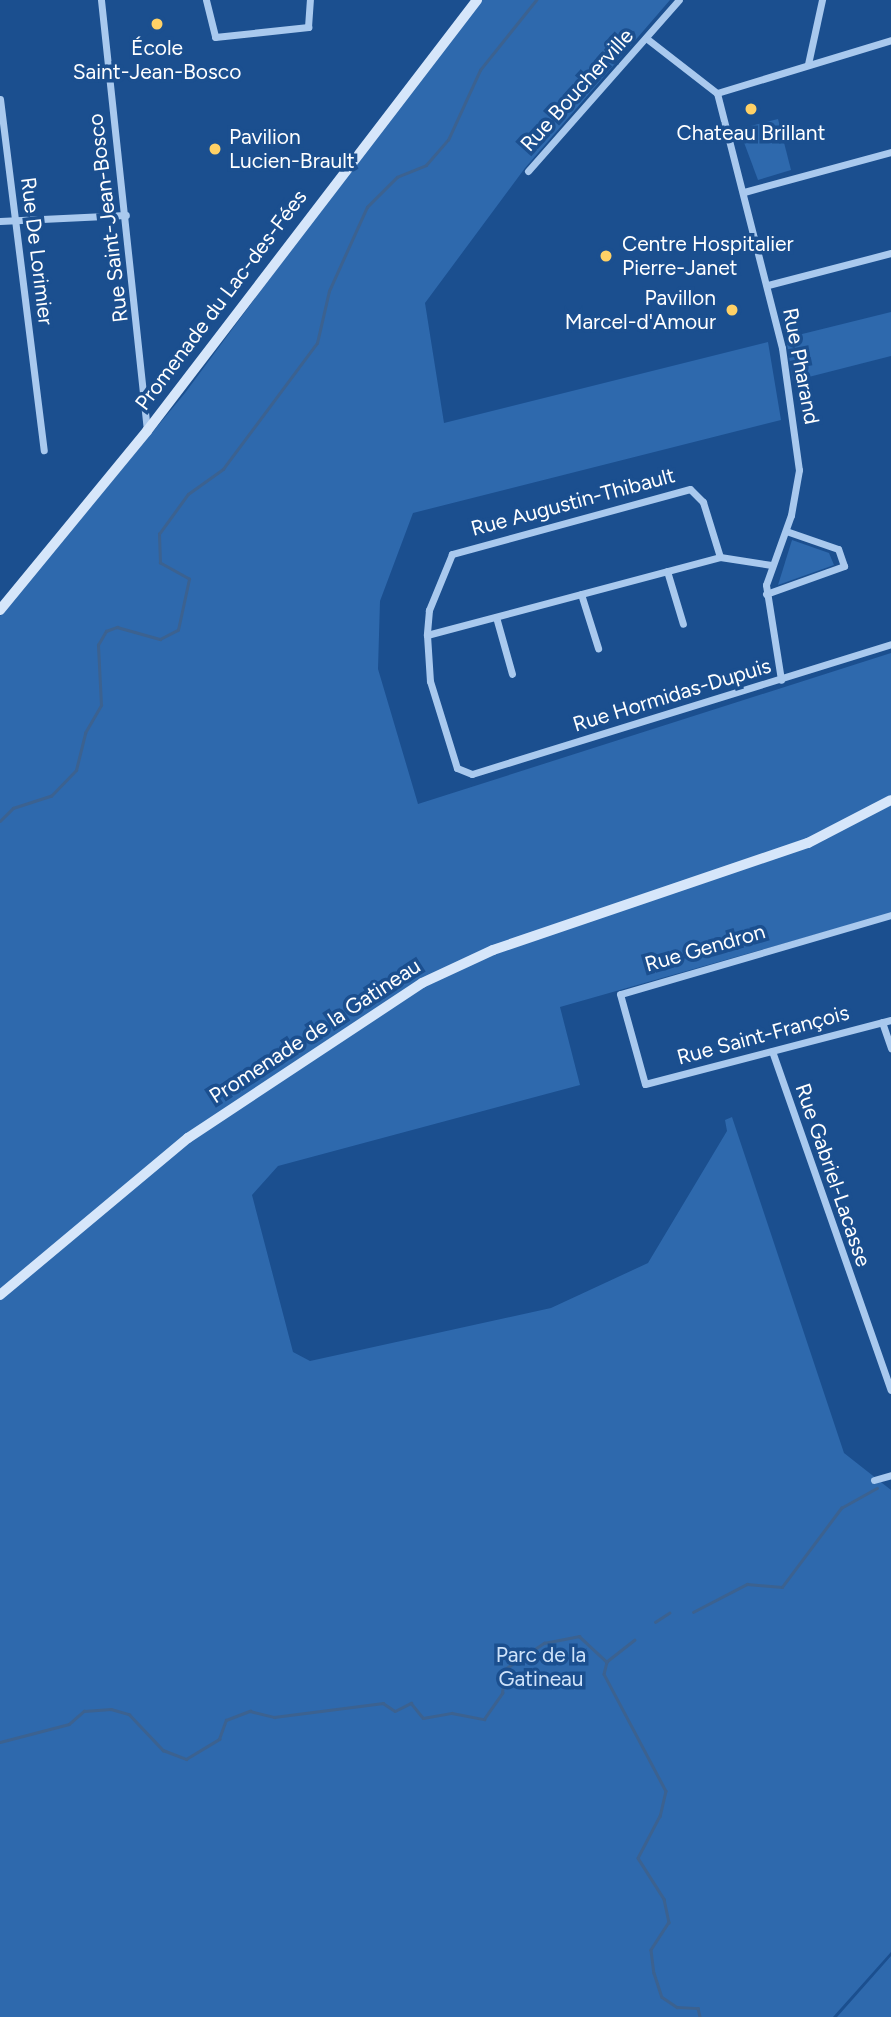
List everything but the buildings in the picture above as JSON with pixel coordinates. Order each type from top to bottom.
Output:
[{"type":"street","name":"Rue Saint-Jean-Bosco","points":[[101,0],[147,431]]},
{"type":"street","points":[[206,0],[211,37],[311,26],[310,0]]},
{"type":"street","name":"Rue Boucherville","points":[[528,171],[679,0]]},
{"type":"street","points":[[808,64],[822,0]]},
{"type":"street","name":"Promenade du Lac-des-Fées","points":[[0,610],[147,431],[472,3]]},
{"type":"street","points":[[646,38],[717,93],[891,40]]},
{"type":"street","name":"Rue Pharand","points":[[717,93],[768,285],[798,456],[786,531],[771,565],[766,594],[781,680]]},
{"type":"street","name":"Rue De Lorimier","points":[[0,99],[44,450]]},
{"type":"street","points":[[744,192],[891,152]]},
{"type":"street","points":[[0,221],[126,215]]},
{"type":"street","points":[[768,285],[891,253]]},
{"type":"street","name":"Rue Augustin-Thibault","points":[[463,773],[454,764],[430,681],[427,635],[444,567],[457,552],[668,494],[698,492],[720,557]]},
{"type":"street","points":[[766,594],[844,566],[838,549],[786,531]]},
{"type":"street","points":[[427,635],[720,557],[771,565]]},
{"type":"street","points":[[667,571],[683,624]]},
{"type":"street","points":[[581,594],[598,648]]},
{"type":"street","points":[[496,617],[512,674]]},
{"type":"street","name":"Rue Hormidas-Dupuis","points":[[463,773],[891,645]]},
{"type":"street","name":"Promenade de la Gatineau","points":[[0,1295],[180,1143],[422,983],[493,950],[793,849],[891,800]]},
{"type":"street","name":"Rue Gendron","points":[[645,1084],[620,994],[625,989],[891,915]]},
{"type":"street","name":"Rue Saint-François","points":[[645,1084],[891,1020]]},
{"type":"street","points":[[882,1022],[891,1048]]},
{"type":"street","name":"Rue Gabriel-Lacasse","points":[[772,1051],[891,1390]]},
{"type":"street","points":[[874,1480],[891,1475]]},
{"type":"green space","name":"Parc de la Gatineau","points":[[476,0],[670,0],[525,168],[425,303],[444,423],[768,342],[781,420],[413,513],[380,601],[378,669],[418,804],[891,653],[891,913],[560,1007],[580,1085],[278,1166],[252,1195],[293,1352],[310,1361],[551,1308],[648,1263],[727,1131],[725,1120],[732,1117],[844,1453],[891,1490],[891,1952],[833,2017],[0,2017],[0,616],[185,393]]},
{"type":"green space","points":[[778,119],[791,170],[758,180],[739,129]]},
{"type":"green space","points":[[891,312],[891,356],[793,381],[786,338]]},
{"type":"green space","points":[[792,540],[829,553],[834,565],[778,585]]},
{"type":"green space","points":[[891,1956],[891,2017],[837,2017],[853,1999]]},
{"type":"waterway","points":[[0,821],[13,808],[51,796],[76,770],[85,733],[101,705],[98,645],[106,631],[117,627],[160,639],[178,630],[189,579],[160,563],[159,534],[188,494],[223,469],[317,343],[329,291],[367,207],[397,177],[426,165],[448,140],[480,70],[536,0]]},
{"type":"waterway","points":[[693,1612],[747,1584],[782,1587],[841,1508],[877,1488]]},
{"type":"waterway","points":[[655,1622],[669,1613]]},
{"type":"waterway","points":[[0,1742],[69,1724],[84,1711],[111,1709],[129,1714],[163,1750],[186,1759],[219,1739],[226,1720],[250,1711],[274,1717],[383,1703],[395,1711],[411,1703],[423,1718],[452,1713],[484,1719],[502,1693],[505,1669],[544,1643],[579,1636],[607,1662]]},
{"type":"waterway","points":[[635,1640],[607,1662],[604,1674],[666,1791],[660,1816],[638,1858],[664,1899],[669,1922],[651,1950],[654,1973],[662,1997],[677,2007],[698,2008],[700,2017]]},
{"type":"place","name":"École Saint-Jean-Bosco","points":[[157,24]]},
{"type":"place","name":"Chateau Brillant","points":[[751,109]]},
{"type":"place","name":"Pavilion Lucien-Brault","points":[[215,149]]},
{"type":"place","name":"Centre Hospitalier Pierre-Janet","points":[[606,256]]},
{"type":"place","name":"Pavillon Marcel-d'Amour","points":[[732,310]]}]
